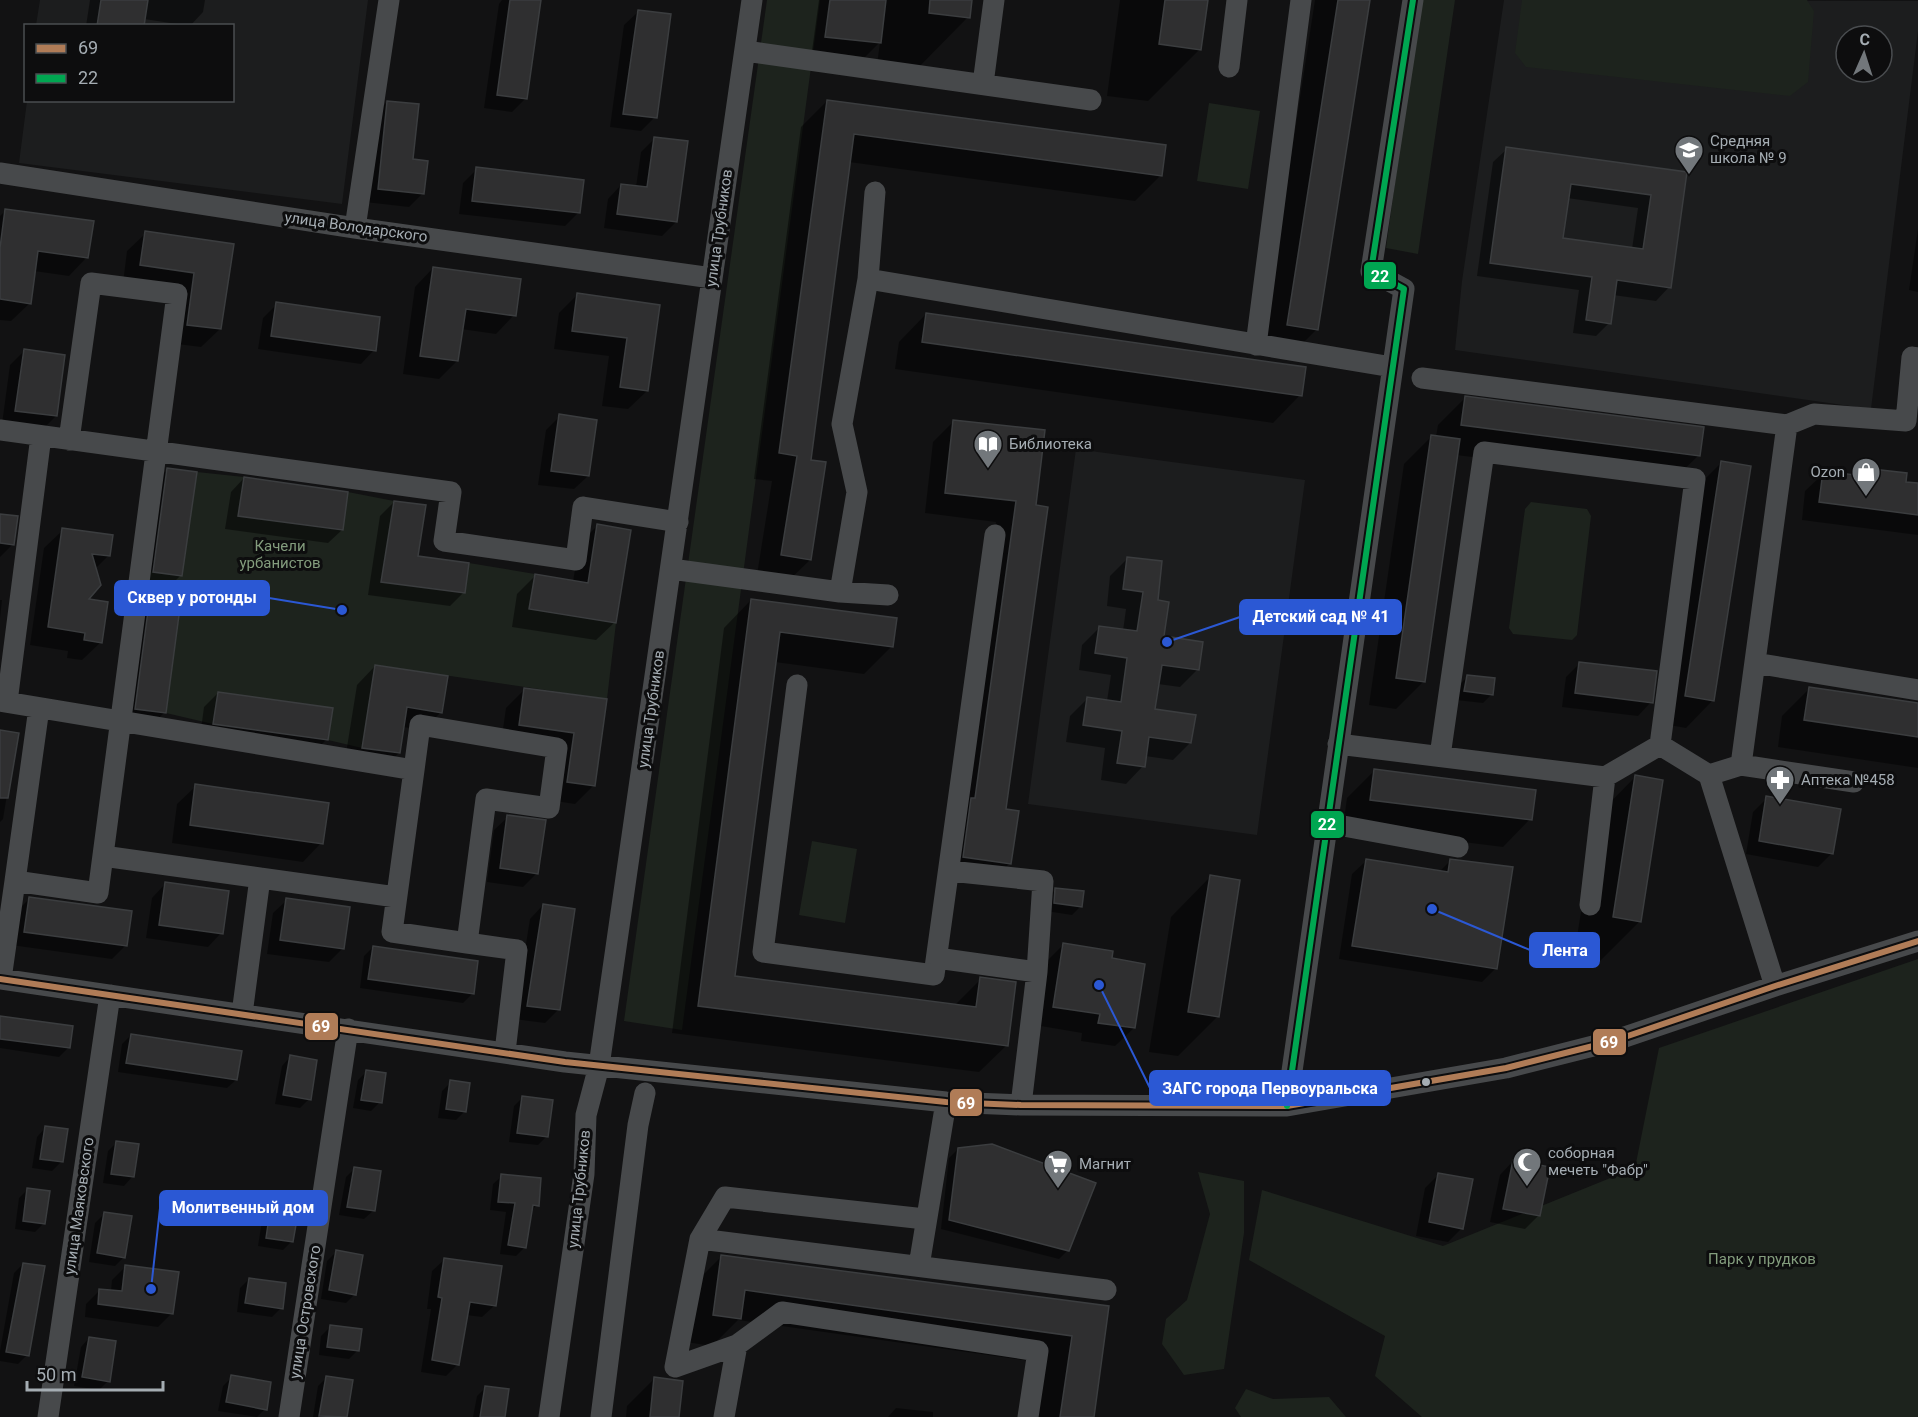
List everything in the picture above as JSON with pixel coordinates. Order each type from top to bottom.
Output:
[{"type":"street","points":[[355,228],[389,0]]},
{"type":"street","name":"улица Трубников","points":[[549,1417],[584,1174],[586,1115],[599,1066],[752,0]]},
{"type":"street","points":[[983,84],[994,0]]},
{"type":"street","points":[[1229,67],[1237,0]]},
{"type":"street","points":[[1256,345],[1301,0]]},
{"type":"street","points":[[1287,1106],[1404,289],[1371,271],[1413,0]]},
{"type":"street","points":[[745,51],[1091,100]]},
{"type":"street","name":"улица Володарского","points":[[0,172],[355,228],[712,278]]},
{"type":"street","points":[[840,592],[857,492],[842,424],[868,279],[875,192]]},
{"type":"street","points":[[868,279],[1392,367]]},
{"type":"street","points":[[15,881],[98,893],[177,294],[91,283],[69,440]]},
{"type":"street","points":[[1422,378],[1787,425],[1814,414],[1906,421],[1911,357],[1918,357]]},
{"type":"street","points":[[1741,765],[1787,425]]},
{"type":"street","points":[[0,430],[451,492],[444,541],[576,560],[583,507],[678,522]]},
{"type":"street","points":[[40,436],[3,702],[414,770]]},
{"type":"street","points":[[1440,756],[1484,452],[1695,479],[1660,745]]},
{"type":"street","points":[[797,685],[763,952],[934,975],[995,536]]},
{"type":"street","points":[[671,568],[840,592],[888,596]]},
{"type":"street","points":[[1755,663],[1918,690]]},
{"type":"street","points":[[39,708],[0,979],[599,1066],[946,1102],[1021,1106],[1287,1106],[1506,1068],[1613,1041],[1918,941]]},
{"type":"street","points":[[467,943],[486,799],[549,808],[557,748],[420,726],[392,932],[467,943],[517,950],[505,1052]]},
{"type":"street","points":[[1338,744],[1605,777],[1660,745]]},
{"type":"street","points":[[1660,745],[1709,775],[1775,986]]},
{"type":"street","points":[[1709,775],[1741,765],[1854,782]]},
{"type":"street","points":[[1590,905],[1605,777]]},
{"type":"street","points":[[1327,823],[1458,847]]},
{"type":"street","points":[[104,856],[396,897]]},
{"type":"street","points":[[950,871],[1043,881],[1037,972],[1021,1106]]},
{"type":"street","points":[[242,1014],[261,878]]},
{"type":"street","points":[[936,958],[1037,972]]},
{"type":"street","name":"улица Маяковского","points":[[48,1417],[110,995]]},
{"type":"street","name":"улица Островского","points":[[289,1417],[348,1029]]},
{"type":"street","points":[[601,1417],[638,1125],[645,1093]]},
{"type":"street","points":[[919,1266],[946,1102]]},
{"type":"street","points":[[926,1219],[725,1197],[700,1239],[675,1367],[737,1345],[782,1312],[1038,1351],[1028,1417]]},
{"type":"street","points":[[700,1239],[1106,1290]]},
{"type":"street","points":[[724,1417],[737,1345]]},
{"type":"shaded area","points":[[40,0],[368,0],[342,204],[19,163],[27,102],[234,102],[234,24],[36,24]]},
{"type":"shaded area","name":"Средняя школа № 9","points":[[1504,0],[1918,1],[1918,31],[1871,409],[1455,350],[1462,281]]},
{"type":"shaded area","points":[[1076,449],[1305,480],[1257,835],[1028,804]]},
{"type":"green space","points":[[767,0],[820,0],[682,1030],[624,1021]]},
{"type":"green space","points":[[1420,0],[1455,0],[1418,254],[1386,248]]},
{"type":"green space","points":[[1522,0],[1807,0],[1814,11],[1808,82],[1790,96],[1526,67],[1515,53]]},
{"type":"green space","points":[[1209,103],[1260,111],[1248,189],[1197,181]]},
{"type":"green space","name":"Качели урбанистов","points":[[197,472],[244,477],[239,516],[343,530],[348,492],[394,501],[381,582],[464,593],[469,563],[535,574],[530,609],[616,623],[607,699],[375,665],[362,748],[328,740],[332,708],[218,692],[213,724],[166,713],[179,616],[147,611],[149,571],[182,575]]},
{"type":"green space","points":[[1531,502],[1587,509],[1591,516],[1577,635],[1572,640],[1513,634],[1509,628],[1525,509]]},
{"type":"green space","points":[[812,841],[857,849],[845,923],[799,915]]},
{"type":"green space","name":"Парк у прудков","points":[[1918,959],[1918,1417],[1422,1417],[1375,1376],[1385,1336],[1249,1260],[1262,1190],[1443,1246],[1635,1168],[1659,1048]]},
{"type":"green space","points":[[1198,1172],[1244,1181],[1244,1233],[1224,1369],[1184,1375],[1162,1344],[1166,1319],[1187,1300],[1210,1214]]},
{"type":"green space","points":[[1246,1389],[1273,1399],[1329,1397],[1346,1417],[1241,1417],[1235,1408]]},
{"type":"building","points":[[101,0],[148,0],[144,24],[97,24]]},
{"type":"building","points":[[510,0],[541,0],[527,99],[497,95]]},
{"type":"building","points":[[830,0],[886,0],[881,43],[825,37]]},
{"type":"building","points":[[930,0],[972,0],[970,18],[929,13]]},
{"type":"building","points":[[1165,0],[1208,0],[1201,50],[1159,44]]},
{"type":"building","points":[[1338,0],[1370,0],[1318,330],[1287,325]]},
{"type":"building","points":[[638,10],[671,14],[657,118],[623,114]]},
{"type":"building","points":[[827,100],[1166,145],[1162,176],[854,134],[811,460],[826,462],[811,560],[781,555],[797,456],[779,453]]},
{"type":"building","points":[[387,101],[419,104],[413,159],[428,161],[424,194],[378,189]]},
{"type":"building","points":[[654,137],[688,141],[677,222],[617,214],[621,184],[647,187]]},
{"type":"building","points":[[1506,147],[1687,172],[1671,288],[1617,280],[1611,324],[1586,320],[1592,277],[1490,263]],"holes":[[[1571,184],[1651,195],[1643,249],[1563,238]]]},
{"type":"building","points":[[476,167],[584,180],[580,213],[472,201]]},
{"type":"building","points":[[5,209],[94,221],[88,258],[38,251],[31,304],[0,299],[0,248]]},
{"type":"building","points":[[145,231],[234,244],[221,329],[187,325],[194,273],[140,265]]},
{"type":"building","points":[[433,267],[521,279],[516,316],[466,309],[458,361],[420,356]]},
{"type":"building","points":[[577,293],[660,305],[648,391],[620,387],[627,338],[572,331]]},
{"type":"building","points":[[276,302],[380,317],[376,351],[271,336]]},
{"type":"building","points":[[926,313],[1306,367],[1302,396],[922,342]]},
{"type":"building","points":[[24,349],[65,355],[57,416],[15,411]]},
{"type":"building","points":[[1465,396],[1704,427],[1700,456],[1461,425]]},
{"type":"building","points":[[559,414],[597,420],[589,476],[551,471]]},
{"type":"building","points":[[953,420],[1045,430],[1036,505],[1048,507],[1006,809],[1019,811],[1011,864],[963,857],[971,798],[975,798],[1016,501],[945,493]]},
{"type":"building","points":[[1431,435],[1460,439],[1425,682],[1396,678]]},
{"type":"building","points":[[1721,461],[1751,466],[1714,701],[1685,696]]},
{"type":"building","points":[[167,468],[197,472],[182,576],[153,572]]},
{"type":"building","points":[[1872,469],[1907,473],[1906,482],[1918,483],[1918,515],[1819,502],[1823,471],[1871,477]]},
{"type":"building","points":[[244,477],[348,492],[343,530],[238,516]]},
{"type":"building","points":[[394,501],[426,505],[418,556],[469,563],[465,593],[381,582]]},
{"type":"building","points":[[0,514],[18,516],[14,545],[0,543]]},
{"type":"building","points":[[597,524],[631,530],[616,623],[529,609],[535,574],[588,583]]},
{"type":"building","points":[[62,528],[113,535],[110,556],[92,554],[101,585],[89,599],[108,602],[102,643],[84,640],[85,633],[48,627]]},
{"type":"building","points":[[1127,557],[1162,561],[1158,600],[1169,602],[1164,636],[1203,642],[1199,670],[1162,665],[1155,709],[1196,715],[1191,743],[1149,737],[1145,767],[1117,763],[1122,731],[1083,725],[1087,697],[1121,702],[1127,658],[1095,653],[1099,626],[1137,631],[1143,592],[1123,589]]},
{"type":"building","points":[[751,599],[897,618],[893,647],[780,632],[735,976],[976,1007],[980,977],[1016,982],[1008,1046],[698,1006]]},
{"type":"building","points":[[148,611],[179,615],[166,713],[135,709]]},
{"type":"building","points":[[1579,662],[1657,671],[1653,703],[1575,693]]},
{"type":"building","points":[[375,665],[448,676],[442,713],[407,707],[400,753],[362,748]]},
{"type":"building","points":[[1467,675],[1495,678],[1493,695],[1464,691]]},
{"type":"building","points":[[1809,687],[1918,703],[1918,737],[1804,720]]},
{"type":"building","points":[[524,688],[607,699],[595,786],[567,782],[574,733],[519,725]]},
{"type":"building","points":[[218,692],[333,708],[328,740],[213,724]]},
{"type":"building","points":[[0,730],[19,733],[8,798],[0,798]]},
{"type":"building","points":[[1374,769],[1536,790],[1532,820],[1370,800]]},
{"type":"building","points":[[1635,775],[1663,780],[1641,922],[1613,917]]},
{"type":"building","points":[[195,784],[329,803],[323,844],[190,825]]},
{"type":"building","points":[[1766,796],[1841,809],[1833,854],[1759,841]]},
{"type":"building","points":[[507,815],[546,820],[538,874],[500,868]]},
{"type":"building","points":[[1366,859],[1448,872],[1450,859],[1513,867],[1497,969],[1352,946]]},
{"type":"building","points":[[1210,875],[1240,880],[1219,1017],[1188,1012]]},
{"type":"building","points":[[165,882],[229,891],[223,934],[159,925]]},
{"type":"building","points":[[1055,888],[1084,891],[1082,907],[1054,903]]},
{"type":"building","points":[[29,897],[132,911],[127,946],[24,932]]},
{"type":"building","points":[[286,898],[350,907],[344,949],[280,940]]},
{"type":"building","points":[[543,904],[575,909],[560,1010],[527,1006]]},
{"type":"building","points":[[1063,943],[1113,951],[1112,958],[1145,964],[1135,1028],[1098,1023],[1100,1014],[1053,1007]]},
{"type":"building","points":[[373,946],[478,961],[474,994],[368,979]]},
{"type":"building","points":[[0,1016],[73,1026],[70,1048],[0,1039]]},
{"type":"building","points":[[131,1034],[242,1051],[237,1080],[126,1063]]},
{"type":"building","points":[[290,1055],[317,1060],[311,1100],[283,1095]]},
{"type":"building","points":[[366,1070],[386,1073],[382,1103],[361,1100]]},
{"type":"building","points":[[450,1080],[470,1083],[466,1112],[446,1109]]},
{"type":"building","points":[[522,1096],[553,1100],[548,1137],[517,1133]]},
{"type":"building","points":[[45,1126],[68,1129],[63,1162],[40,1159]]},
{"type":"building","points":[[116,1141],[139,1144],[134,1177],[111,1174]]},
{"type":"building","points":[[992,1144],[1096,1183],[1069,1251],[949,1220],[958,1148]]},
{"type":"building","name":"соборная мечеть \"Фабр\"","points":[[1513,1160],[1550,1167],[1540,1216],[1503,1209]]},
{"type":"building","points":[[354,1167],[381,1171],[375,1211],[347,1207]]},
{"type":"building","points":[[1438,1173],[1473,1179],[1463,1229],[1429,1222]]},
{"type":"building","points":[[501,1174],[541,1178],[539,1206],[533,1205],[526,1248],[508,1245],[515,1203],[498,1202]]},
{"type":"building","points":[[27,1188],[50,1191],[45,1224],[23,1221]]},
{"type":"building","points":[[272,1197],[300,1202],[293,1242],[266,1238]]},
{"type":"building","points":[[104,1212],[132,1216],[125,1258],[97,1253]]},
{"type":"building","points":[[336,1250],[363,1255],[356,1295],[329,1290]]},
{"type":"building","points":[[721,1255],[1109,1306],[1094,1417],[1060,1417],[1072,1336],[745,1290],[741,1319],[713,1315]]},
{"type":"building","points":[[444,1258],[502,1266],[496,1306],[470,1302],[459,1365],[432,1360],[442,1298],[438,1297]]},
{"type":"building","points":[[23,1263],[45,1266],[29,1356],[6,1352]]},
{"type":"building","points":[[125,1265],[179,1272],[173,1314],[98,1304],[99,1289],[122,1291]]},
{"type":"building","points":[[249,1278],[286,1283],[283,1309],[245,1303]]},
{"type":"building","points":[[330,1325],[362,1329],[359,1351],[327,1347]]},
{"type":"building","points":[[89,1337],[116,1341],[110,1382],[82,1377]]},
{"type":"building","points":[[231,1375],[271,1382],[267,1410],[226,1402]]},
{"type":"building","points":[[326,1376],[353,1380],[347,1417],[319,1416]]},
{"type":"building","points":[[654,1377],[683,1381],[679,1417],[650,1417]]},
{"type":"building","points":[[485,1386],[509,1389],[505,1417],[480,1417]]},
{"type":"transit line","name":"22","points":[[1287,1106],[1404,289],[1371,271],[1413,0]]},
{"type":"transit line","name":"69","points":[[0,979],[565,1062],[946,1102],[1021,1105],[1287,1106],[1506,1068],[1613,1041],[1918,941]]},
{"type":"place","name":"Средняя школа № 9","points":[[1689,176]]},
{"type":"place","name":"Библиотека","points":[[988,470]]},
{"type":"place","name":"Ozon","points":[[1866,498]]},
{"type":"place","name":"Сквер у ротонды","points":[[342,610]]},
{"type":"place","name":"Детский сад № 41","points":[[1167,642]]},
{"type":"place","name":"Аптека №458","points":[[1780,806]]},
{"type":"place","name":"Лента","points":[[1432,909]]},
{"type":"place","name":"ЗАГС города Первоуральска","points":[[1099,985]]},
{"type":"place","name":"соборная мечеть \"Фабр\"","points":[[1527,1188]]},
{"type":"place","name":"Магнит","points":[[1058,1190]]},
{"type":"place","name":"Молитвенный дом","points":[[151,1289]]}]
